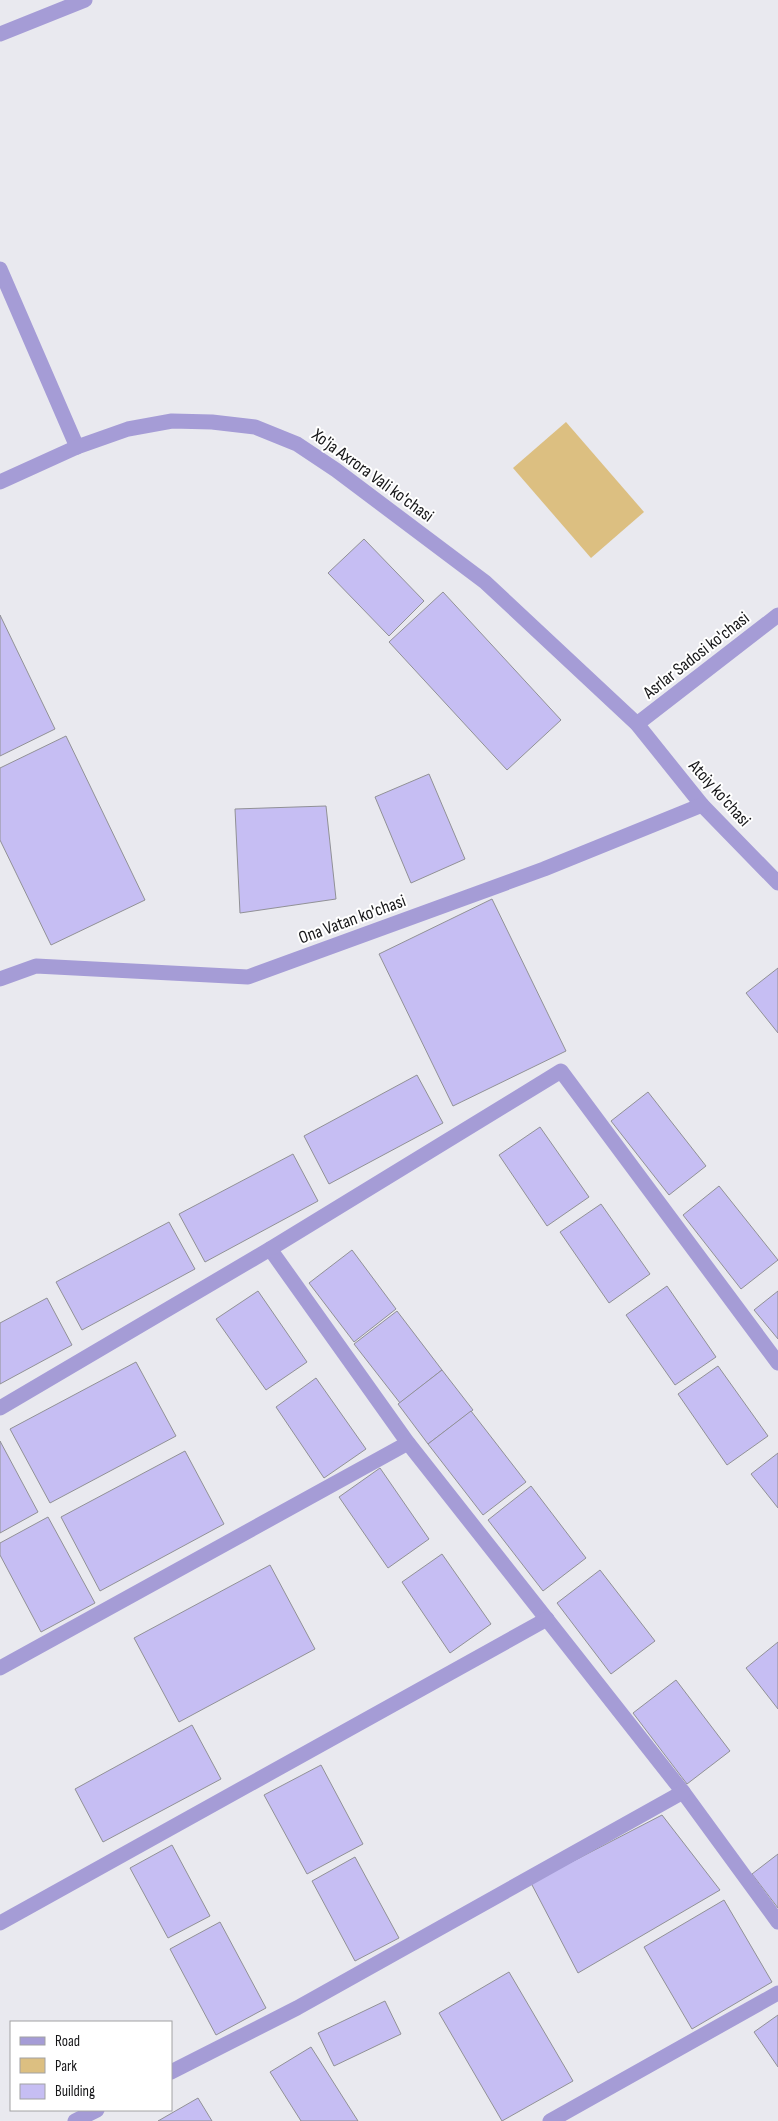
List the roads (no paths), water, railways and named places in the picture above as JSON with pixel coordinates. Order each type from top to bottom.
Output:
[{"type":"street","points":[[0,34],[85,0]]},
{"type":"street","points":[[0,269],[77,447]]},
{"type":"street","name":"Xo'ja Axrora Vali ko'chasi","points":[[0,482],[77,447],[128,429],[172,421],[212,422],[255,427],[297,444],[336,470],[486,582],[637,724]]},
{"type":"street","name":"Asrlar Sadosi ko'chasi","points":[[637,724],[778,615]]},
{"type":"street","name":"Atoiy ko'chasi","points":[[637,724],[702,805],[778,883]]},
{"type":"street","name":"Ona Vatan ko'chasi","points":[[0,979],[36,966],[248,977],[544,869],[702,805]]},
{"type":"street","points":[[0,1408],[270,1249],[561,1071],[778,1363]]},
{"type":"street","points":[[270,1249],[408,1443],[683,1792],[778,1922]]},
{"type":"street","points":[[0,1668],[408,1443]]},
{"type":"street","points":[[0,1922],[547,1619]]},
{"type":"street","points":[[172,2071],[297,2008],[683,1792]]},
{"type":"street","points":[[550,2121],[778,1993]]},
{"type":"street","points":[[75,2121],[95,2111]]}]
